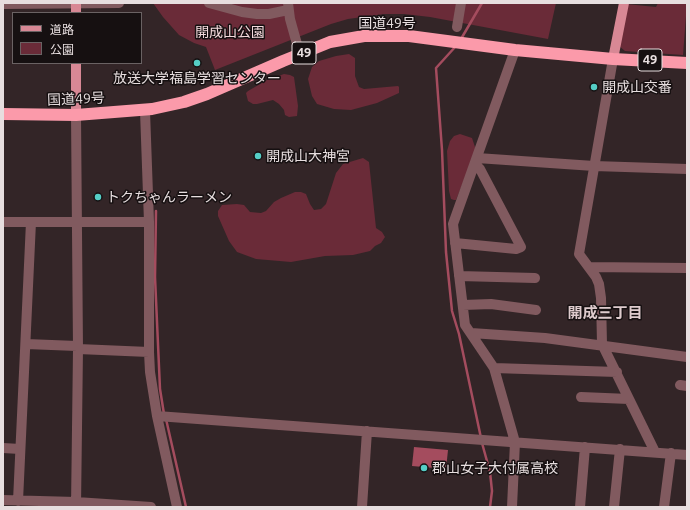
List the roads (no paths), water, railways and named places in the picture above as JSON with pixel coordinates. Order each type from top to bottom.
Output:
[{"type":"highway","name":"国道49号","points":[[3,114],[76,115],[145,110],[184,102],[207,94],[330,42],[364,36],[409,36],[515,50],[613,59],[687,63]]},
{"type":"main road","points":[[613,59],[624,3]]},
{"type":"main road","points":[[76,64],[76,115]]},
{"type":"street","points":[[3,4],[76,7],[120,3]]},
{"type":"street","points":[[209,3],[242,12],[257,14],[269,14],[288,7],[297,44]]},
{"type":"street","points":[[458,27],[461,3]]},
{"type":"street","points":[[512,507],[515,442],[494,368],[465,325],[453,224],[515,50]]},
{"type":"street","points":[[613,59],[579,254],[596,277],[601,298],[602,344],[655,452]]},
{"type":"street","points":[[145,110],[149,222],[150,372],[157,416],[177,507]]},
{"type":"street","points":[[76,115],[76,505]]},
{"type":"street","points":[[476,161],[687,169]]},
{"type":"street","points":[[455,243],[516,249],[521,247],[476,161]]},
{"type":"street","points":[[3,222],[149,222]]},
{"type":"street","points":[[18,501],[31,222]]},
{"type":"street","points":[[589,267],[687,268]]},
{"type":"street","points":[[459,276],[535,278]]},
{"type":"street","points":[[462,305],[491,304],[536,310]]},
{"type":"street","points":[[471,333],[546,338],[602,344],[687,357]]},
{"type":"street","points":[[26,344],[149,352]]},
{"type":"street","points":[[494,368],[616,372]]},
{"type":"street","points":[[581,396],[629,399]]},
{"type":"street","points":[[157,416],[687,454]]},
{"type":"street","points":[[362,507],[367,431]]},
{"type":"street","points":[[580,507],[585,447]]},
{"type":"street","points":[[3,448],[20,449]]},
{"type":"street","points":[[614,507],[620,449]]},
{"type":"street","points":[[664,507],[671,453]]},
{"type":"street","points":[[3,500],[76,505],[151,507]]},
{"type":"waterway","points":[[461,39],[482,3]]},
{"type":"waterway","points":[[456,46],[436,68],[442,150],[446,252],[452,311],[459,334],[481,438]]},
{"type":"waterway","points":[[156,211],[155,277],[160,389],[164,414]]},
{"type":"waterway","points":[[166,419],[186,507]]},
{"type":"waterway","points":[[482,443],[490,472],[492,491],[490,507]]},
{"type":"place","name":"放送大学福島学習センター","points":[[197,63]]},
{"type":"place","name":"開成山交番","points":[[594,87]]},
{"type":"place","name":"開成山大神宮","points":[[258,156]]},
{"type":"place","name":"トクちゃんラーメン","points":[[98,197]]},
{"type":"place","name":"郡山女子大付属高校","points":[[424,468]]},
{"type":"district","name":"開成三丁目","points":[[605,313]]},
{"type":"park label","name":"開成山公園","points":[[230,32]]}]
